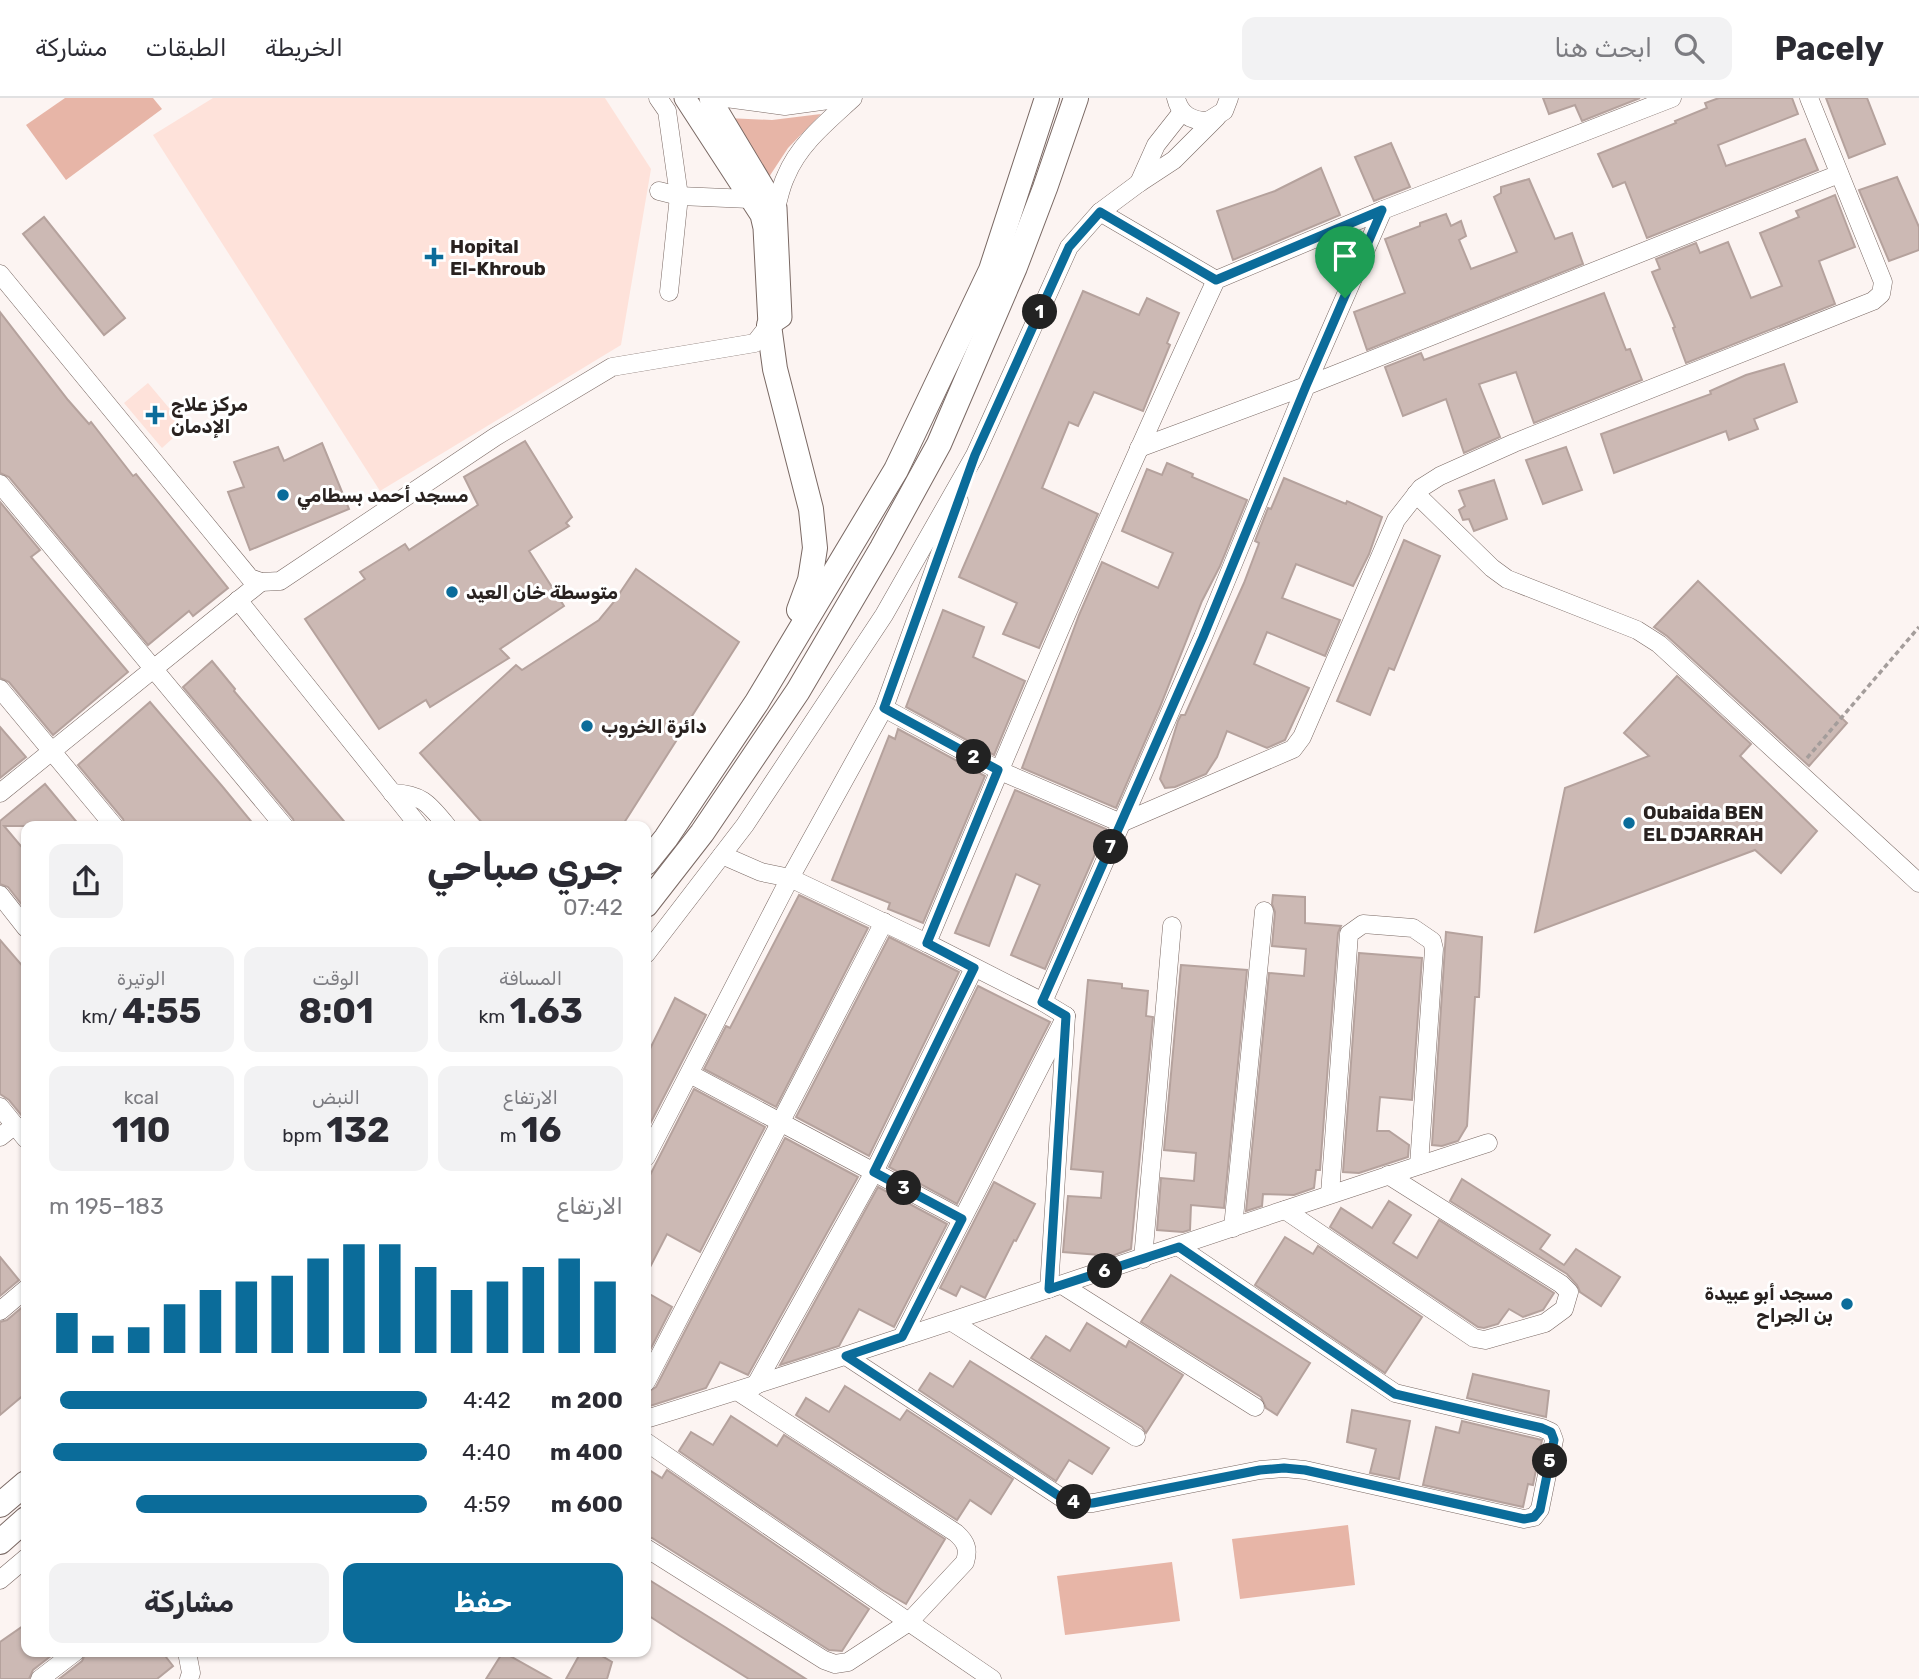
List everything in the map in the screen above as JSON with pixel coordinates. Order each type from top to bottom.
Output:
[{"type":"highway","points":[[651,856],[757,702],[896,470],[943,376],[991,270],[1047,98]]},
{"type":"highway","points":[[651,899],[702,833],[798,691],[939,444],[1015,267],[1075,101]]},
{"type":"highway","points":[[762,334],[775,369],[804,474],[815,548],[810,580],[779,664]]},
{"type":"highway","points":[[0,1506],[21,1487]]},
{"type":"highway","points":[[0,1542],[21,1523]]},
{"type":"main road","points":[[710,98],[765,200],[761,215],[764,228],[762,334]]},
{"type":"main road","points":[[688,99],[765,200]]},
{"type":"street","points":[[658,98],[667,111],[679,195],[669,292]]},
{"type":"street","points":[[726,98],[785,106],[843,98]]},
{"type":"street","points":[[659,191],[679,195],[765,200],[823,125],[853,98]]},
{"type":"street","points":[[1159,98],[1178,104],[1198,121],[1217,117]]},
{"type":"street","points":[[651,1148],[790,878],[884,708],[975,455],[1069,247],[1100,212],[1174,160],[1224,111],[1229,98]]},
{"type":"street","points":[[927,943],[998,770],[1216,280],[1382,210],[1672,98]]},
{"type":"street","points":[[884,708],[998,770],[1121,822],[1293,749],[1303,737],[1396,520],[1416,494],[1440,477],[1514,443],[1873,300],[1881,293],[1883,282],[1809,98]]},
{"type":"street","points":[[1139,183],[1178,104]]},
{"type":"street","points":[[1139,449],[1306,386],[1839,174]]},
{"type":"street","points":[[1042,1002],[1203,637],[1382,210]]},
{"type":"street","points":[[1100,212],[1216,280]]},
{"type":"street","points":[[0,274],[250,578],[261,582],[280,580],[495,437],[612,367],[762,334]]},
{"type":"street","points":[[651,947],[752,814],[884,614],[975,455]]},
{"type":"street","points":[[0,484],[280,821]]},
{"type":"street","points":[[1416,494],[1492,568],[1507,579],[1637,630],[1659,644],[1919,883]]},
{"type":"street","points":[[0,793],[261,582]]},
{"type":"street","points":[[238,600],[415,821]]},
{"type":"street","points":[[0,689],[110,821]]},
{"type":"street","points":[[392,793],[412,793],[421,798],[442,821]]},
{"type":"street","points":[[722,855],[761,872],[790,878],[927,943],[1066,1016]]},
{"type":"street","points":[[0,895],[21,922]]},
{"type":"street","points":[[1233,1228],[1265,911]]},
{"type":"street","points":[[651,1372],[884,922]]},
{"type":"street","points":[[1330,1194],[1349,934],[1363,924],[1413,928],[1432,941],[1434,949],[1419,1165]]},
{"type":"street","points":[[1143,1259],[1172,926]]},
{"type":"street","points":[[755,1386],[874,1172],[974,968]]},
{"type":"street","points":[[902,1337],[1066,1016]]},
{"type":"street","points":[[1055,1287],[1066,1016]]},
{"type":"street","points":[[690,1074],[962,1219]]},
{"type":"street","points":[[0,1107],[21,1133]]},
{"type":"street","points":[[0,1137],[15,1125]]},
{"type":"street","points":[[651,1417],[951,1322],[1488,1143]]},
{"type":"street","points":[[1285,1210],[1474,1338],[1485,1340],[1545,1323],[1564,1308],[1569,1292],[1561,1284],[1388,1175]]},
{"type":"street","points":[[846,1356],[1062,1498],[1079,1504],[1260,1470],[1284,1468],[1305,1470],[1524,1519],[1534,1517],[1540,1510],[1554,1440],[1551,1432],[1395,1394],[1179,1247]]},
{"type":"street","points":[[1055,1287],[1255,1407]]},
{"type":"street","points":[[0,1311],[21,1293]]},
{"type":"street","points":[[951,1322],[1136,1437]]},
{"type":"street","points":[[651,1551],[824,1660],[835,1664],[848,1662],[909,1622],[965,1562],[968,1552],[964,1539],[737,1391]]},
{"type":"street","points":[[651,1445],[992,1679]]},
{"type":"street","points":[[0,1580],[21,1562]]},
{"type":"street","points":[[40,1679],[69,1657]]},
{"type":"street","points":[[188,1657],[190,1679]]},
{"type":"path","points":[[1797,771],[1919,627]]},
{"type":"shaded area","points":[[65,98],[153,98],[162,109],[66,180],[26,125]]},
{"type":"shaded area","name":"Hopital El-Khroub","points":[[213,98],[605,98],[651,169],[621,345],[380,491],[153,135]]},
{"type":"shaded area","points":[[821,114],[788,148],[767,180],[727,118],[772,120]]},
{"type":"shaded area","name":"مركز علاج الإدمان","points":[[148,383],[185,427],[162,448],[124,403]]},
{"type":"shaded area","points":[[1348,1525],[1355,1585],[1240,1599],[1232,1539]]},
{"type":"shaded area","points":[[1172,1562],[1180,1621],[1065,1635],[1057,1576]]},
{"type":"building","points":[[1543,98],[1640,98],[1582,121],[1575,105],[1549,114]]},
{"type":"building","points":[[1719,98],[1792,98],[1798,114],[1718,145],[1726,166],[1805,139],[1818,170],[1647,238],[1625,182],[1613,187],[1598,154],[1676,123],[1675,121],[1707,108],[1705,103]]},
{"type":"building","points":[[1826,98],[1867,98],[1885,144],[1849,158]]},
{"type":"building","points":[[1391,143],[1410,187],[1374,201],[1355,157]]},
{"type":"building","points":[[1321,168],[1340,215],[1233,260],[1217,211],[1275,191]]},
{"type":"building","points":[[1897,177],[1919,227],[1919,250],[1889,261],[1859,190]]},
{"type":"building","points":[[1529,179],[1555,239],[1572,233],[1583,264],[1367,350],[1354,312],[1405,293],[1385,239],[1446,214],[1451,226],[1461,221],[1466,236],[1459,240],[1471,269],[1517,252],[1494,197],[1501,193],[1501,187]]},
{"type":"building","points":[[1835,195],[1855,247],[1819,261],[1835,304],[1686,363],[1673,328],[1675,327],[1652,272],[1660,269],[1656,259],[1696,243],[1700,253],[1728,242],[1751,298],[1782,286],[1760,233],[1799,217],[1796,211]]},
{"type":"building","points":[[44,217],[125,318],[104,335],[23,234]]},
{"type":"building","points":[[1083,291],[1139,315],[1147,298],[1179,313],[1167,343],[1170,345],[1143,411],[1094,392],[1078,426],[1069,422],[1042,488],[1098,514],[1039,648],[1003,634],[1017,603],[959,577]]},
{"type":"building","points":[[1604,293],[1626,350],[1630,349],[1642,380],[1534,423],[1516,372],[1479,384],[1500,437],[1464,453],[1446,399],[1403,416],[1385,367],[1421,353],[1424,360]]},
{"type":"building","points":[[0,312],[68,400],[89,424],[91,422],[133,476],[136,474],[228,588],[193,616],[189,611],[148,645],[9,477],[0,473]]},
{"type":"building","points":[[1784,364],[1797,402],[1754,419],[1758,429],[1729,440],[1726,431],[1614,473],[1601,434],[1711,394],[1710,391],[1746,375]]},
{"type":"building","points":[[525,441],[572,517],[566,523],[569,526],[529,551],[564,606],[500,649],[509,658],[430,707],[426,700],[379,729],[305,619],[365,579],[360,572],[405,544],[409,550],[478,505],[464,477]]},
{"type":"building","points":[[322,443],[349,509],[250,550],[228,492],[244,487],[234,462],[278,447],[284,461]]},
{"type":"building","points":[[1566,447],[1582,490],[1543,504],[1526,460]]},
{"type":"building","points":[[1167,463],[1193,474],[1192,477],[1247,500],[1116,808],[1022,768],[1079,615],[1102,562],[1158,588],[1173,553],[1122,531],[1147,469],[1162,475]]},
{"type":"building","points":[[1284,478],[1382,517],[1369,554],[1353,586],[1296,564],[1282,598],[1340,620],[1325,656],[1267,632],[1254,664],[1309,688],[1285,740],[1267,748],[1227,731],[1217,757],[1206,774],[1175,787],[1165,788],[1160,779],[1178,721],[1181,715],[1185,715],[1244,583],[1259,543],[1255,541]]},
{"type":"building","points":[[1494,480],[1507,519],[1474,531],[1469,519],[1463,520],[1459,510],[1465,506],[1459,491]]},
{"type":"building","points":[[0,502],[40,550],[31,557],[128,672],[53,735],[9,682],[0,678]]},
{"type":"building","points":[[1404,540],[1440,556],[1394,670],[1389,668],[1370,715],[1337,701]]},
{"type":"building","points":[[636,569],[739,642],[625,821],[481,821],[420,753],[516,665],[522,670],[599,620]]},
{"type":"building","points":[[1698,581],[1847,723],[1809,766],[1654,627]]},
{"type":"building","points":[[943,610],[984,627],[973,657],[1025,681],[994,755],[906,707]]},
{"type":"building","points":[[212,661],[344,821],[294,821],[183,687]]},
{"type":"building","points":[[1677,676],[1751,744],[1740,756],[1817,831],[1781,873],[1755,850],[1535,932],[1565,788],[1649,756],[1624,733]]},
{"type":"building","points":[[150,702],[251,821],[124,821],[78,765]]},
{"type":"building","points":[[0,727],[26,757],[0,778]]},
{"type":"building","points":[[898,729],[985,776],[923,923],[888,909],[890,903],[832,880],[889,736],[895,739]]},
{"type":"building","points":[[45,784],[76,821],[21,821],[21,826],[4,826],[21,846],[21,904],[8,887],[0,884],[0,821]]},
{"type":"building","points":[[1015,790],[1106,829],[1045,969],[1011,955],[1040,885],[1016,874],[989,946],[955,933]]},
{"type":"building","points":[[799,895],[868,928],[776,1107],[704,1069],[726,1026],[730,1028]]},
{"type":"building","points":[[1273,895],[1305,897],[1305,923],[1341,926],[1338,933],[1320,1170],[1316,1170],[1314,1188],[1294,1195],[1263,1194],[1262,1206],[1246,1211],[1269,973],[1304,976],[1306,949],[1272,946],[1275,912]]},
{"type":"building","points":[[1446,932],[1482,937],[1479,997],[1475,997],[1467,1126],[1458,1141],[1442,1146],[1432,1145]]},
{"type":"building","points":[[889,937],[959,972],[869,1156],[796,1117]]},
{"type":"building","points":[[0,940],[21,964],[21,1115],[0,1094]]},
{"type":"building","points":[[1359,953],[1422,958],[1412,1100],[1380,1097],[1377,1131],[1389,1131],[1409,1145],[1408,1157],[1359,1173],[1343,1172]]},
{"type":"building","points":[[1181,965],[1247,970],[1224,1208],[1191,1205],[1190,1230],[1183,1232],[1157,1230],[1161,1178],[1194,1181],[1196,1153],[1164,1150]]},
{"type":"building","points":[[1088,980],[1122,984],[1122,988],[1148,991],[1146,1016],[1153,1017],[1131,1249],[1112,1256],[1063,1252],[1068,1196],[1101,1198],[1103,1172],[1071,1169]]},
{"type":"building","points":[[978,986],[1050,1022],[957,1204],[889,1167]]},
{"type":"building","points":[[675,998],[706,1015],[651,1122],[651,1047]]},
{"type":"building","points":[[694,1089],[765,1127],[700,1252],[667,1234],[651,1265],[651,1173]]},
{"type":"building","points":[[785,1138],[858,1177],[748,1375],[720,1362],[706,1388],[651,1406],[651,1390],[656,1387]]},
{"type":"building","points":[[1462,1179],[1550,1235],[1540,1249],[1564,1265],[1576,1249],[1620,1277],[1601,1306],[1580,1292],[1567,1274],[1450,1201]]},
{"type":"building","points":[[994,1182],[1035,1204],[985,1298],[961,1286],[956,1296],[940,1288]]},
{"type":"building","points":[[878,1187],[947,1224],[894,1327],[859,1309],[839,1346],[780,1365]]},
{"type":"building","points":[[1389,1201],[1411,1215],[1393,1243],[1417,1258],[1439,1220],[1554,1293],[1543,1310],[1523,1317],[1509,1309],[1498,1324],[1478,1327],[1330,1227],[1341,1208],[1372,1228]]},
{"type":"building","points":[[1285,1237],[1313,1254],[1318,1246],[1422,1317],[1385,1373],[1255,1285]]},
{"type":"building","points":[[0,1257],[19,1280],[0,1296]]},
{"type":"building","points":[[1171,1275],[1310,1363],[1277,1415],[1266,1408],[1261,1397],[1141,1322]]},
{"type":"building","points":[[651,1295],[672,1307],[651,1348]]},
{"type":"building","points":[[21,1308],[21,1397],[0,1415],[0,1322],[7,1320]]},
{"type":"building","points":[[1087,1323],[1126,1347],[1129,1341],[1183,1375],[1146,1433],[1142,1427],[1031,1358],[1046,1336],[1070,1351]]},
{"type":"building","points":[[970,1361],[1109,1448],[1092,1474],[1069,1460],[1056,1481],[919,1390],[930,1373],[953,1387]]},
{"type":"building","points":[[1473,1374],[1549,1391],[1546,1417],[1467,1398]]},
{"type":"building","points":[[845,1386],[900,1420],[907,1410],[1013,1479],[991,1514],[970,1500],[957,1520],[796,1415],[806,1398],[829,1412]]},
{"type":"building","points":[[1352,1410],[1410,1421],[1399,1479],[1370,1473],[1376,1449],[1347,1442]]},
{"type":"building","points":[[731,1416],[777,1446],[784,1435],[945,1539],[906,1604],[679,1451],[691,1432],[713,1445]]},
{"type":"building","points":[[1462,1421],[1542,1440],[1533,1485],[1528,1484],[1523,1507],[1423,1485],[1436,1427],[1459,1433]]},
{"type":"building","points":[[667,1470],[869,1609],[842,1651],[829,1650],[652,1538],[651,1471],[662,1478]]},
{"type":"building","points":[[651,1581],[806,1679],[749,1679],[651,1617]]},
{"type":"building","points":[[21,1627],[21,1657],[50,1657],[33,1670],[29,1679],[0,1679],[0,1642]]},
{"type":"building","points":[[84,1657],[166,1657],[173,1666],[157,1679],[59,1679]]},
{"type":"building","points":[[500,1657],[512,1657],[551,1679],[486,1679]]},
{"type":"building","points":[[578,1657],[604,1657],[612,1662],[607,1679],[566,1679]]},
{"type":"place","name":"Hopital El-Khroub","points":[[434,257]]},
{"type":"place","name":"مركز علاج الإدمان","points":[[155,415]]},
{"type":"place","name":"مسجد أحمد بسطامي","points":[[283,495]]},
{"type":"place","name":"متوسطة خان العيد","points":[[452,592]]},
{"type":"place","name":"دائرة الخروب","points":[[587,726]]},
{"type":"place","name":"Oubaida BEN EL DJARRAH","points":[[1629,823]]},
{"type":"place","name":"مسجد أبو عبيدة بن الجراح","points":[[1847,1304]]},
{"type":"route","points":[[1382,210],[1345,298],[1203,637],[1042,1002],[1066,1016],[1049,1289],[1179,1247],[1395,1394],[1551,1432],[1554,1440],[1540,1510],[1534,1517],[1524,1519],[1305,1470],[1284,1468],[1260,1470],[1079,1504],[1062,1498],[846,1356],[902,1337],[962,1219],[874,1172],[974,968],[927,943],[998,770],[884,708],[975,455],[1069,247],[1100,212],[1216,280],[1382,210]]}]
